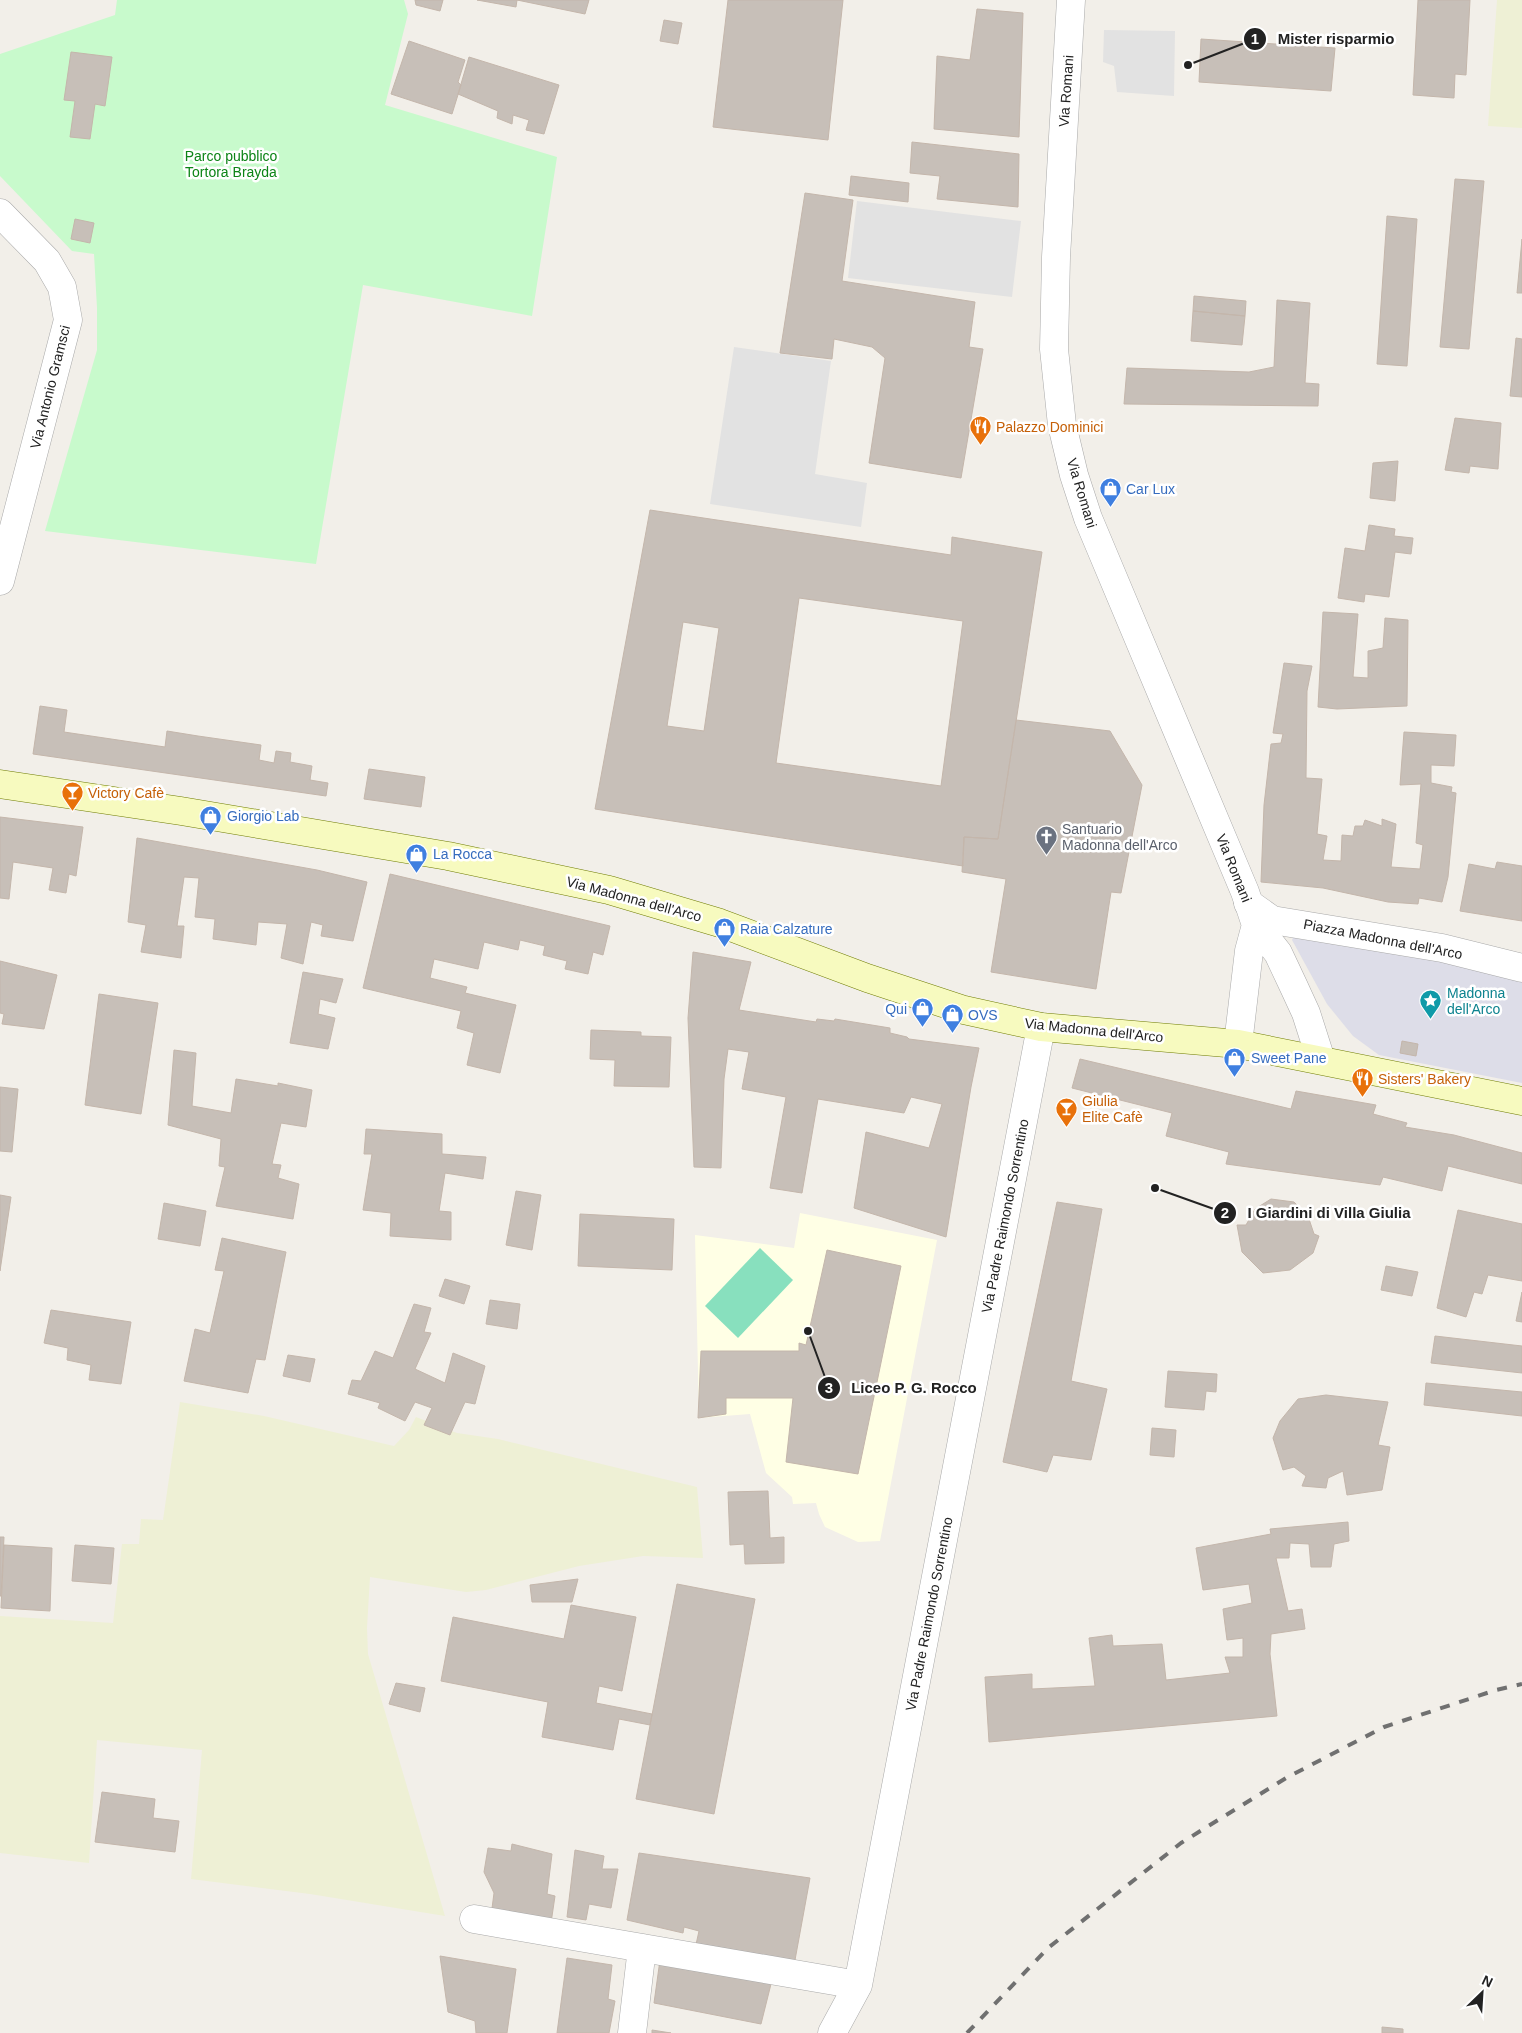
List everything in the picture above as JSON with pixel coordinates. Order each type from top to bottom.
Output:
[{"type":"main road","name":"Via Madonna dell'Arco","points":[[0,784],[181,811],[448,856],[608,890],[720,923],[868,978],[964,1010],[1041,1027],[1238,1044],[1522,1101]]},
{"type":"street","name":"Via Romani","points":[[1072,0],[1056,257],[1054,340],[1062,424],[1074,475],[1088,518],[1252,914],[1278,953],[1306,1013],[1321,1060]]},
{"type":"street","name":"Via Antonio Gramsci","points":[[0,213],[47,261],[62,287],[68,320],[0,581]]},
{"type":"street","name":"Piazza Madonna dell'Arco","points":[[1252,914],[1272,920],[1442,948],[1522,968]]},
{"type":"street","points":[[1238,1044],[1252,914]]},
{"type":"street","name":"Via Padre Raimondo Sorrentino","points":[[832,2033],[858,1986],[1041,1027]]},
{"type":"street","points":[[474,1919],[858,1986]]},
{"type":"street","points":[[632,2033],[642,1948]]},
{"type":"shaded area","points":[[1497,0],[1522,0],[1522,128],[1488,126]]},
{"type":"shaded area","points":[[1104,30],[1175,31],[1174,96],[1117,92],[1114,66],[1103,62]]},
{"type":"shaded area","points":[[857,201],[1021,221],[1012,297],[848,278]]},
{"type":"shaded area","points":[[734,347],[831,361],[815,474],[867,483],[861,527],[710,504]]},
{"type":"shaded area","name":"Madonna dell'Arco","points":[[1294,935],[1484,968],[1522,977],[1522,1083],[1379,1055],[1353,1036],[1327,1004],[1292,940]]},
{"type":"shaded area","points":[[800,1213],[937,1240],[880,1541],[858,1542],[825,1527],[816,1503],[793,1504],[792,1497],[766,1473],[750,1414],[699,1418],[695,1235],[794,1248]]},
{"type":"shaded area","points":[[180,1402],[264,1416],[394,1446],[409,1430],[416,1417],[457,1433],[498,1439],[697,1487],[703,1558],[643,1556],[579,1566],[486,1590],[466,1592],[370,1577],[367,1628],[368,1654],[445,1916],[310,1894],[191,1879],[202,1750],[97,1740],[89,1863],[0,1853],[0,1616],[113,1623],[122,1544],[139,1544],[141,1519],[163,1520]]},
{"type":"green space","name":"Parco pubblico Tortora Brayda","points":[[117,0],[404,0],[408,14],[385,105],[557,157],[532,316],[363,285],[316,564],[45,531],[97,350],[94,254],[72,251],[0,176],[0,54],[115,15]]},
{"type":"green space","points":[[760,1248],[793,1280],[738,1338],[705,1306]]},
{"type":"building","points":[[415,0],[443,0],[440,11],[416,5]]},
{"type":"building","points":[[477,0],[517,0],[516,7]]},
{"type":"building","points":[[517,0],[589,0],[585,14]]},
{"type":"building","points":[[728,0],[843,0],[828,140],[713,127]]},
{"type":"building","points":[[1418,0],[1470,0],[1466,75],[1455,74],[1454,98],[1413,95]]},
{"type":"building","points":[[977,9],[1023,13],[1019,137],[934,129],[937,56],[970,60]]},
{"type":"building","points":[[664,20],[682,23],[678,44],[660,41]]},
{"type":"building","points":[[1201,39],[1335,48],[1331,91],[1199,82]]},
{"type":"building","points":[[409,41],[465,60],[458,82],[461,85],[452,114],[391,94]]},
{"type":"building","points":[[71,52],[112,57],[105,106],[95,104],[90,139],[70,137],[75,101],[64,100]]},
{"type":"building","points":[[469,57],[559,85],[544,134],[526,130],[529,120],[513,115],[512,124],[497,118],[498,111],[458,94]]},
{"type":"building","points":[[912,142],[1019,154],[1018,207],[937,199],[940,176],[910,173]]},
{"type":"building","points":[[851,176],[909,183],[908,202],[849,195]]},
{"type":"building","points":[[1455,179],[1484,181],[1469,349],[1440,347]]},
{"type":"building","points":[[805,193],[853,200],[842,281],[975,302],[969,347],[983,349],[961,478],[869,463],[885,358],[872,347],[834,339],[832,359],[780,353]]},
{"type":"building","points":[[1387,216],[1417,219],[1407,366],[1377,364]]},
{"type":"building","points":[[75,219],[94,223],[90,243],[71,239]]},
{"type":"building","points":[[1522,239],[1522,293],[1517,293]]},
{"type":"building","points":[[1194,296],[1246,301],[1245,316],[1193,311]]},
{"type":"building","points":[[1277,300],[1310,303],[1305,383],[1319,384],[1318,406],[1124,404],[1127,368],[1249,372],[1274,367]]},
{"type":"building","points":[[1193,311],[1245,316],[1242,345],[1191,341]]},
{"type":"building","points":[[1516,338],[1522,339],[1522,397],[1510,396]]},
{"type":"building","points":[[1455,418],[1501,423],[1498,469],[1470,466],[1469,473],[1445,470]]},
{"type":"building","points":[[1398,461],[1395,501],[1370,498],[1373,463]]},
{"type":"building","points":[[650,510],[951,555],[952,537],[1042,552],[998,839],[964,837],[963,866],[595,809]],"holes":[[[799,598],[963,621],[941,786],[776,763]],[[683,622],[719,628],[704,731],[667,726]]]},
{"type":"building","points":[[1369,525],[1395,529],[1394,536],[1413,538],[1411,554],[1395,552],[1389,597],[1365,594],[1364,602],[1338,598],[1345,548],[1365,551]]},
{"type":"building","points":[[1323,612],[1358,614],[1353,677],[1368,678],[1368,651],[1383,648],[1385,618],[1408,620],[1407,706],[1337,709],[1318,707]]},
{"type":"building","points":[[1284,663],[1312,666],[1307,691],[1306,778],[1322,779],[1317,834],[1327,836],[1323,860],[1341,861],[1342,835],[1353,836],[1355,826],[1363,826],[1365,820],[1382,826],[1382,819],[1396,824],[1391,867],[1420,869],[1423,845],[1416,843],[1421,784],[1400,785],[1404,732],[1456,735],[1454,766],[1431,765],[1431,783],[1452,787],[1451,792],[1456,793],[1448,877],[1442,902],[1419,898],[1418,904],[1388,902],[1323,888],[1261,882],[1264,805],[1271,744],[1281,743],[1283,734],[1273,733]]},
{"type":"building","points":[[40,706],[67,710],[64,732],[165,747],[167,731],[261,745],[259,760],[274,763],[276,751],[291,753],[290,762],[312,766],[310,780],[328,783],[326,796],[33,754]]},
{"type":"building","name":"Santuario Madonna dell'Arco","points":[[1016,720],[1110,731],[1142,785],[1121,893],[1111,892],[1096,989],[991,972],[1006,879],[962,872],[964,837],[998,839]]},
{"type":"building","points":[[369,769],[425,777],[421,807],[364,799]]},
{"type":"building","points":[[0,817],[83,827],[76,876],[69,874],[66,893],[49,890],[53,868],[13,862],[9,899],[0,898]]},
{"type":"building","points":[[137,838],[317,870],[367,882],[353,941],[321,936],[323,925],[311,922],[303,964],[281,958],[287,924],[258,922],[256,945],[213,939],[215,919],[195,917],[199,878],[184,877],[177,926],[184,926],[181,958],[141,952],[146,925],[128,922]]},
{"type":"building","points":[[1497,862],[1522,866],[1522,921],[1460,911],[1469,864],[1495,869]]},
{"type":"building","points":[[390,874],[610,926],[603,955],[593,952],[588,974],[565,969],[567,961],[543,955],[545,946],[520,940],[518,950],[484,942],[478,969],[434,959],[430,978],[467,987],[465,993],[516,1005],[500,1073],[467,1065],[474,1033],[457,1028],[461,1011],[363,988]]},
{"type":"building","points":[[693,952],[751,962],[739,1010],[816,1022],[817,1019],[834,1021],[835,1019],[890,1028],[890,1033],[909,1039],[979,1048],[946,1237],[854,1208],[866,1132],[929,1148],[942,1104],[911,1097],[904,1113],[818,1099],[802,1193],[770,1188],[786,1097],[742,1089],[749,1052],[728,1049],[724,1079],[721,1168],[694,1167],[688,1018]]},
{"type":"building","points":[[0,961],[57,975],[44,1029],[2,1024],[4,1014],[0,1013]]},
{"type":"building","points":[[303,972],[343,979],[336,1003],[320,999],[318,1014],[335,1018],[328,1049],[290,1043]]},
{"type":"building","points":[[99,994],[158,1003],[141,1114],[85,1105]]},
{"type":"building","points":[[591,1030],[641,1032],[641,1036],[671,1037],[669,1087],[614,1086],[615,1060],[590,1059]]},
{"type":"building","points":[[1402,1041],[1418,1044],[1416,1056],[1400,1053]]},
{"type":"building","points":[[174,1050],[196,1053],[192,1106],[231,1113],[236,1079],[278,1086],[278,1083],[312,1090],[306,1127],[281,1123],[272,1164],[281,1165],[278,1178],[299,1184],[293,1219],[216,1206],[225,1167],[219,1166],[221,1139],[168,1125]]},
{"type":"building","points":[[1080,1059],[1291,1109],[1296,1091],[1376,1105],[1373,1114],[1407,1123],[1405,1127],[1454,1135],[1522,1153],[1522,1184],[1448,1166],[1442,1191],[1383,1177],[1380,1185],[1226,1164],[1229,1152],[1166,1136],[1172,1113],[1072,1088]]},
{"type":"building","points":[[0,1087],[18,1089],[12,1152],[0,1151]]},
{"type":"building","points":[[366,1129],[442,1134],[442,1154],[486,1157],[483,1179],[445,1173],[439,1211],[451,1212],[451,1240],[390,1236],[391,1213],[363,1210],[372,1154],[364,1154]]},
{"type":"building","points":[[516,1191],[541,1195],[532,1250],[506,1245]]},
{"type":"building","points":[[0,1195],[11,1197],[0,1271]]},
{"type":"building","points":[[1271,1199],[1294,1202],[1308,1216],[1314,1234],[1319,1236],[1313,1253],[1290,1270],[1263,1273],[1242,1252],[1237,1225],[1246,1225],[1255,1209]]},
{"type":"building","points":[[1057,1202],[1102,1209],[1071,1381],[1107,1389],[1091,1460],[1053,1455],[1047,1472],[1003,1462]]},
{"type":"building","points":[[164,1203],[206,1211],[200,1246],[158,1239]]},
{"type":"building","points":[[1458,1210],[1522,1224],[1522,1281],[1488,1275],[1482,1294],[1474,1292],[1466,1317],[1437,1308]]},
{"type":"building","points":[[580,1214],[674,1219],[672,1270],[578,1266]]},
{"type":"building","points":[[222,1238],[286,1252],[265,1360],[256,1359],[248,1393],[184,1381],[195,1329],[210,1333],[224,1271],[215,1270]]},
{"type":"building","points":[[827,1250],[901,1266],[858,1474],[786,1462],[793,1398],[726,1398],[726,1414],[698,1418],[701,1351],[799,1351],[799,1343],[806,1345]]},
{"type":"building","points":[[1386,1266],[1418,1272],[1412,1296],[1381,1290]]},
{"type":"building","points":[[445,1279],[470,1286],[464,1304],[439,1296]]},
{"type":"building","points":[[1522,1292],[1522,1322],[1516,1321]]},
{"type":"building","points":[[490,1300],[520,1304],[517,1329],[486,1324]]},
{"type":"building","points":[[414,1304],[431,1308],[424,1332],[431,1333],[415,1369],[445,1383],[453,1353],[485,1366],[475,1404],[465,1402],[450,1435],[424,1425],[432,1408],[415,1402],[405,1421],[378,1408],[380,1403],[348,1394],[352,1380],[361,1381],[375,1351],[393,1358]]},
{"type":"building","points":[[51,1310],[131,1322],[121,1384],[89,1380],[91,1365],[67,1360],[68,1348],[44,1343]]},
{"type":"building","points":[[1435,1336],[1522,1346],[1522,1373],[1431,1363]]},
{"type":"building","points":[[288,1355],[315,1359],[310,1382],[283,1376]]},
{"type":"building","points":[[1168,1371],[1217,1374],[1216,1392],[1206,1391],[1204,1410],[1165,1407]]},
{"type":"building","points":[[1426,1383],[1522,1392],[1522,1416],[1424,1405]]},
{"type":"building","points":[[1326,1395],[1388,1402],[1378,1445],[1390,1447],[1382,1490],[1347,1495],[1343,1471],[1328,1478],[1326,1488],[1302,1486],[1306,1476],[1294,1467],[1283,1470],[1273,1438],[1280,1421],[1298,1399]]},
{"type":"building","points":[[1152,1428],[1176,1430],[1174,1457],[1150,1455]]},
{"type":"building","points":[[768,1491],[770,1538],[784,1537],[784,1563],[745,1564],[744,1544],[730,1545],[728,1492]]},
{"type":"building","points":[[1348,1522],[1349,1541],[1334,1544],[1331,1567],[1311,1567],[1309,1544],[1290,1543],[1289,1558],[1276,1558],[1288,1611],[1302,1609],[1305,1629],[1271,1634],[1270,1654],[1277,1716],[989,1742],[985,1677],[1032,1674],[1032,1689],[1095,1686],[1089,1638],[1112,1635],[1113,1646],[1162,1644],[1166,1680],[1230,1673],[1225,1657],[1243,1657],[1243,1638],[1227,1640],[1223,1609],[1252,1603],[1249,1584],[1203,1590],[1196,1548],[1271,1534],[1270,1529]]},
{"type":"building","points":[[0,1537],[4,1537],[1,1596],[0,1596]]},
{"type":"building","points":[[4,1545],[52,1548],[50,1611],[1,1608]]},
{"type":"building","points":[[75,1545],[114,1548],[111,1584],[72,1581]]},
{"type":"building","points":[[578,1579],[572,1602],[532,1602],[530,1585]]},
{"type":"building","points":[[677,1584],[755,1599],[714,1814],[636,1799]]},
{"type":"building","points":[[571,1605],[636,1617],[622,1691],[599,1686],[596,1703],[652,1714],[650,1725],[619,1719],[613,1750],[542,1737],[548,1702],[441,1681],[453,1617],[564,1639]]},
{"type":"building","points":[[396,1683],[425,1688],[420,1712],[389,1704]]},
{"type":"building","points":[[102,1792],[155,1799],[153,1818],[179,1821],[175,1852],[95,1842]]},
{"type":"building","points":[[512,1844],[552,1854],[547,1894],[555,1896],[551,1923],[491,1916],[494,1893],[484,1872],[488,1848],[511,1851]]},
{"type":"building","points":[[575,1850],[604,1856],[602,1869],[618,1869],[611,1908],[589,1904],[586,1920],[567,1917]]},
{"type":"building","points":[[639,1853],[810,1878],[795,1960],[726,1950],[695,1949],[699,1931],[684,1927],[683,1933],[627,1920]]},
{"type":"building","points":[[440,1956],[516,1969],[507,2033],[476,2033],[475,2021],[448,2012]]},
{"type":"building","points":[[567,1958],[612,1965],[608,1999],[615,2001],[609,2033],[557,2033]]},
{"type":"building","points":[[660,1960],[771,1984],[761,2024],[654,2003]]},
{"type":"building","points":[[1382,2027],[1403,2029],[1403,2033],[1382,2033]]},
{"type":"building","points":[[652,2030],[671,2033],[652,2033]]},
{"type":"railway","points":[[967,2033],[1048,1948],[1181,1843],[1286,1778],[1384,1727],[1496,1690],[1522,1684]]},
{"type":"place","name":"Mister risparmio","points":[[1188,65]]},
{"type":"place","name":"Palazzo Dominici","points":[[980,446]]},
{"type":"place","name":"Car Lux","points":[[1110,508]]},
{"type":"place","name":"Victory Cafè","points":[[72,812]]},
{"type":"place","name":"Giorgio Lab","points":[[211,835]]},
{"type":"place","name":"Santuario Madonna dell'Arco","points":[[1046,856]]},
{"type":"place","name":"La Rocca","points":[[417,873]]},
{"type":"place","name":"Raia Calzature","points":[[724,948]]},
{"type":"place","name":"Madonna dell'Arco","points":[[1431,1020]]},
{"type":"place","name":"Qui","points":[[923,1028]]},
{"type":"place","name":"OVS","points":[[952,1034]]},
{"type":"place","name":"Sweet Pane","points":[[1235,1077]]},
{"type":"place","name":"Sisters' Bakery","points":[[1362,1098]]},
{"type":"place","name":"Giulia Elite Cafè","points":[[1066,1128]]},
{"type":"place","name":"I Giardini di Villa Giulia","points":[[1155,1188]]},
{"type":"place","name":"Liceo P. G. Rocco","points":[[808,1331]]}]
